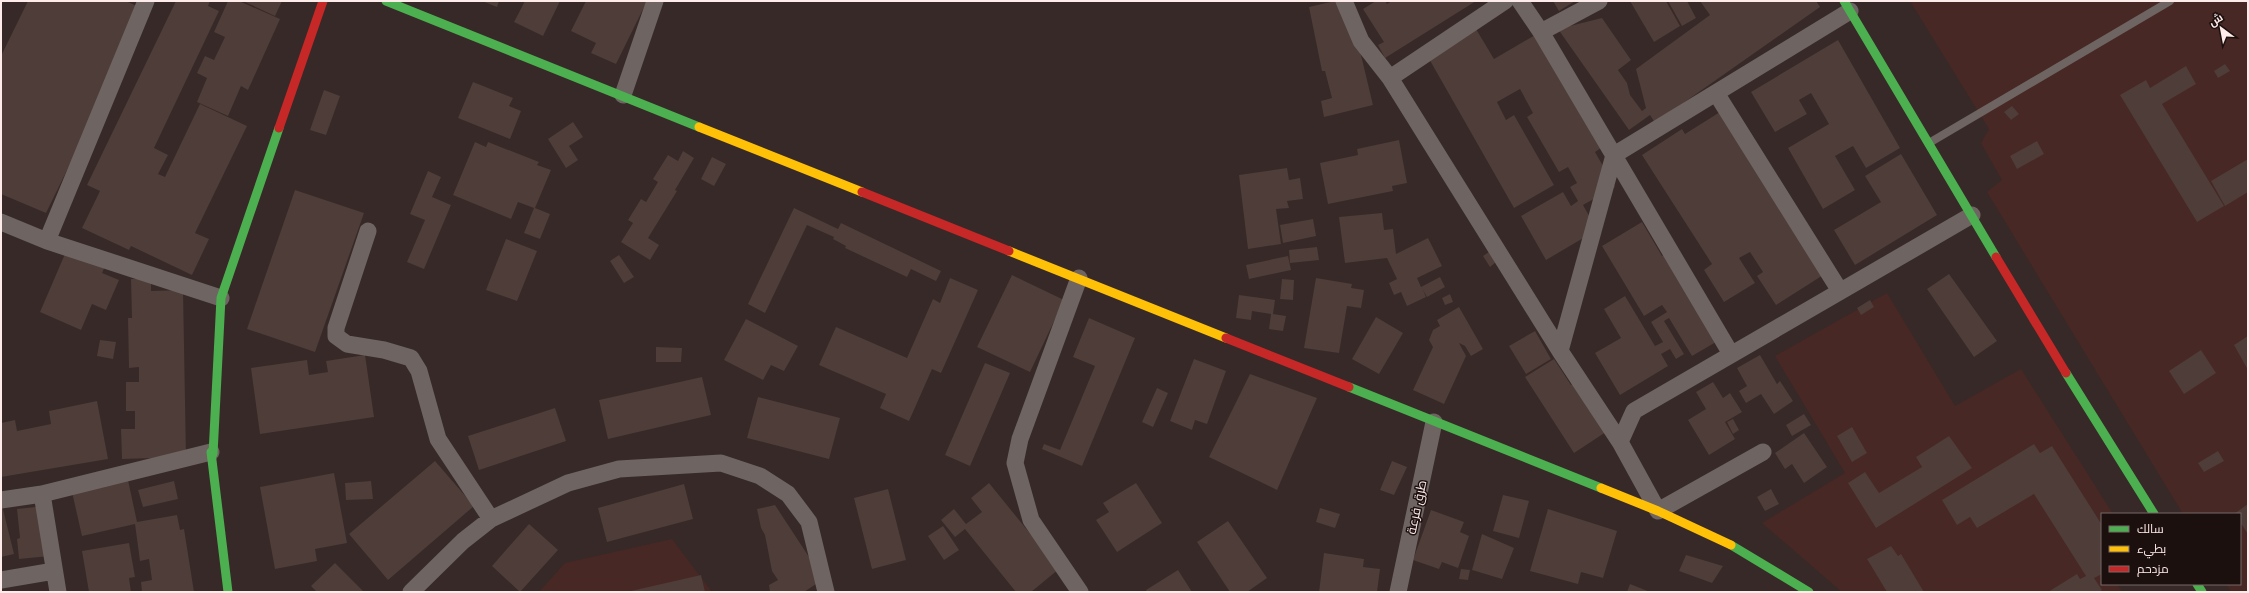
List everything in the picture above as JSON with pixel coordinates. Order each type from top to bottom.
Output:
[{"type":"street","points":[[47,241],[146,1]]},
{"type":"street","points":[[1,500],[42,494],[211,452],[214,454],[221,298],[323,1]]},
{"type":"street","points":[[386,1],[1658,511],[1745,552],[1809,592]]},
{"type":"street","points":[[623,95],[655,1]]},
{"type":"street","points":[[1344,1],[1361,41],[1390,78],[1560,351],[1620,442],[1658,511]]},
{"type":"street","points":[[1390,78],[1505,1]]},
{"type":"street","points":[[1520,1],[1541,32],[1731,354]]},
{"type":"street","points":[[1541,32],[1598,1]]},
{"type":"street","points":[[1560,351],[1614,155],[1716,93],[1847,6],[2057,359],[2153,513]]},
{"type":"street","points":[[1716,93],[1840,291]]},
{"type":"street","points":[[1620,442],[1634,411],[1972,215]]},
{"type":"street","points":[[1,222],[47,241],[221,298]]},
{"type":"street","points":[[368,232],[336,328],[336,336],[347,344],[384,350],[411,358],[419,371],[438,439],[491,519]]},
{"type":"street","points":[[1079,278],[1020,439],[1015,463],[1031,520],[1080,592]]},
{"type":"street","name":"طرق فرعة","points":[[1398,592],[1434,422]]},
{"type":"street","points":[[211,452],[228,592]]},
{"type":"street","points":[[1658,511],[1763,452]]},
{"type":"street","points":[[411,592],[463,541],[491,519],[568,483],[619,469],[722,463],[760,476],[788,494],[809,522],[826,592]]},
{"type":"street","points":[[42,494],[58,592]]},
{"type":"street","points":[[1,580],[54,571]]},
{"type":"lane","points":[[1928,143],[2170,1]]},
{"type":"shaded area","points":[[1910,1],[2248,1],[2248,592],[2231,592],[2227,585],[2241,585],[2241,513],[2182,513],[1987,192],[2002,180],[1981,143],[1989,129]]},
{"type":"shaded area","points":[[1887,293],[1955,406],[2021,369],[2112,513],[2101,513],[2101,585],[2118,585],[2122,592],[1842,592],[1762,523],[1845,473],[1775,356]]},
{"type":"shaded area","points":[[672,539],[712,592],[539,592],[565,563]]},
{"type":"building","points":[[28,1],[126,1],[145,10],[46,213],[1,194],[1,56]]},
{"type":"building","points":[[176,1],[210,1],[208,6],[219,11],[154,148],[168,155],[158,174],[165,177],[200,104],[247,126],[195,233],[209,239],[192,275],[131,246],[129,250],[82,228],[100,191],[87,185]]},
{"type":"building","points":[[228,1],[239,1],[280,19],[248,90],[241,86],[228,116],[197,102],[207,78],[197,73],[205,56],[214,60],[225,37],[214,32]]},
{"type":"building","points":[[243,1],[282,1],[275,16]]},
{"type":"building","points":[[482,1],[499,1],[497,7]]},
{"type":"building","points":[[525,1],[560,1],[543,36],[514,22]]},
{"type":"building","points":[[586,1],[647,1],[616,64],[591,53],[596,43],[571,31]]},
{"type":"building","points":[[1335,1],[1348,1],[1373,105],[1324,117],[1321,101],[1332,98],[1325,71],[1322,71],[1309,7]]},
{"type":"building","points":[[1376,1],[1385,1],[1387,4],[1392,1],[1476,1],[1385,58],[1378,45],[1384,42],[1363,9]]},
{"type":"building","points":[[1553,1],[1575,1],[1559,11]]},
{"type":"building","points":[[1630,1],[1666,1],[1680,26],[1654,42]]},
{"type":"building","points":[[1668,1],[1687,1],[1696,18],[1682,26]]},
{"type":"building","points":[[1700,1],[1816,1],[1820,7],[1679,106],[1659,129],[1650,115],[1629,130],[1558,29],[1602,18],[1631,60],[1618,70],[1627,83],[1630,95],[1642,111],[1646,108],[1636,69],[1710,15]]},
{"type":"building","points":[[1476,29],[1494,59],[1542,31],[1607,144],[1595,152],[1615,187],[1583,205],[1597,230],[1546,260],[1521,216],[1563,192],[1571,206],[1578,201],[1570,187],[1577,183],[1568,167],[1559,172],[1527,117],[1533,113],[1520,89],[1497,102],[1506,120],[1514,115],[1554,185],[1514,208],[1428,57]]},
{"type":"building","points":[[1838,40],[1900,148],[1866,168],[1853,146],[1835,156],[1855,190],[1823,209],[1788,148],[1829,124],[1811,93],[1799,100],[1807,114],[1775,132],[1751,92]]},
{"type":"building","points":[[2225,64],[2230,71],[2218,78],[2214,71]]},
{"type":"building","points":[[2186,66],[2196,84],[2162,104],[2224,206],[2197,222],[2120,95],[2146,80],[2150,88]]},
{"type":"building","points":[[473,82],[513,98],[509,106],[521,111],[510,139],[458,118]]},
{"type":"building","points":[[324,90],[340,96],[326,135],[310,130]]},
{"type":"building","points":[[2012,106],[2019,114],[2011,120],[2004,112]]},
{"type":"building","points":[[1720,112],[1828,272],[1776,305],[1757,276],[1763,272],[1750,252],[1739,258],[1755,283],[1724,302],[1704,270],[1712,264],[1642,155],[1682,129],[1685,134]]},
{"type":"building","points":[[573,122],[583,137],[569,146],[578,160],[566,168],[548,139]]},
{"type":"building","points":[[1399,140],[1407,183],[1392,186],[1393,191],[1328,204],[1320,163],[1358,155],[1357,149]]},
{"type":"building","points":[[2037,141],[2044,154],[2017,169],[2010,156]]},
{"type":"building","points":[[475,142],[486,147],[488,142],[539,162],[537,165],[551,170],[535,208],[550,214],[540,239],[524,233],[534,208],[518,202],[511,219],[453,195]]},
{"type":"building","points":[[683,151],[694,158],[675,190],[677,191],[648,238],[659,245],[650,260],[621,242],[633,223],[628,220],[641,199],[646,202],[658,182],[653,179],[668,155],[678,161]]},
{"type":"building","points":[[1901,154],[1937,215],[1855,265],[1834,230],[1881,202],[1865,176]]},
{"type":"building","points":[[712,157],[726,164],[714,186],[701,179]]},
{"type":"building","points":[[2248,159],[2248,192],[2225,206],[2211,181]]},
{"type":"building","points":[[1287,168],[1289,180],[1300,178],[1303,199],[1287,201],[1289,208],[1276,209],[1281,244],[1248,249],[1239,175]]},
{"type":"building","points":[[428,171],[441,177],[432,197],[451,205],[424,269],[407,262],[425,220],[410,214]]},
{"type":"building","points":[[295,190],[364,213],[315,352],[247,329]]},
{"type":"building","points":[[794,208],[838,229],[841,223],[941,271],[936,281],[911,269],[907,277],[845,248],[846,246],[833,239],[834,237],[807,225],[765,313],[748,304]]},
{"type":"building","points":[[1382,213],[1384,230],[1393,229],[1396,254],[1428,238],[1442,266],[1417,278],[1421,287],[1440,277],[1445,287],[1427,297],[1423,290],[1426,297],[1407,306],[1401,292],[1394,295],[1389,283],[1397,279],[1387,258],[1345,263],[1339,217]]},
{"type":"building","points":[[1313,219],[1316,236],[1283,243],[1280,225]]},
{"type":"building","points":[[1642,222],[1662,256],[1669,252],[1716,342],[1692,356],[1669,318],[1664,321],[1684,354],[1676,359],[1670,349],[1661,354],[1668,366],[1620,395],[1595,353],[1621,338],[1604,309],[1625,296],[1655,346],[1663,342],[1651,322],[1667,312],[1662,305],[1644,316],[1602,246]]},
{"type":"building","points":[[506,239],[537,251],[517,301],[486,290]]},
{"type":"building","points":[[68,247],[106,264],[102,273],[119,280],[106,310],[92,304],[81,330],[40,312]]},
{"type":"building","points":[[1317,247],[1319,260],[1290,263],[1289,250]]},
{"type":"building","points":[[1489,252],[1496,262],[1490,267],[1483,256]]},
{"type":"building","points":[[619,255],[634,277],[624,283],[610,261]]},
{"type":"building","points":[[1288,256],[1291,270],[1249,279],[1246,265]]},
{"type":"building","points":[[1949,274],[1997,341],[1974,357],[1927,289]]},
{"type":"building","points":[[1012,275],[1064,300],[1030,372],[977,347]]},
{"type":"building","points":[[950,278],[978,290],[941,373],[932,369],[909,421],[880,408],[886,394],[819,365],[836,327],[907,358],[933,299],[940,303]]},
{"type":"building","points":[[1316,278],[1352,284],[1351,288],[1364,290],[1361,308],[1347,306],[1339,353],[1304,348]]},
{"type":"building","points":[[131,279],[151,279],[151,291],[183,290],[186,457],[122,459],[121,429],[135,429],[135,411],[126,411],[126,382],[139,382],[139,367],[129,368],[128,318],[132,318]]},
{"type":"building","points":[[1282,279],[1294,280],[1293,300],[1280,299]]},
{"type":"building","points":[[1450,294],[1453,302],[1445,305],[1442,298]]},
{"type":"building","points":[[1239,295],[1275,300],[1273,314],[1286,316],[1283,331],[1269,329],[1271,314],[1252,311],[1251,320],[1236,318]]},
{"type":"building","points":[[1870,300],[1874,307],[1861,315],[1857,308]]},
{"type":"building","points":[[1459,307],[1483,349],[1471,356],[1465,346],[1459,343],[1466,356],[1444,404],[1413,390],[1433,347],[1429,340],[1433,330],[1440,326],[1437,320]]},
{"type":"building","points":[[1376,317],[1403,333],[1379,374],[1352,359]]},
{"type":"building","points":[[1089,318],[1135,338],[1082,466],[1042,449],[1044,444],[1060,450],[1095,366],[1073,357]]},
{"type":"building","points":[[746,319],[798,346],[784,371],[771,365],[763,380],[724,360]]},
{"type":"building","points":[[1535,331],[1551,359],[1526,374],[1509,346]]},
{"type":"building","points":[[2248,336],[2248,370],[2234,345]]},
{"type":"building","points":[[100,340],[116,342],[113,359],[97,356]]},
{"type":"building","points":[[656,347],[682,348],[681,362],[656,362]]},
{"type":"building","points":[[2201,350],[2216,373],[2184,394],[2169,371]]},
{"type":"building","points":[[365,355],[374,417],[260,434],[251,368],[307,360],[309,375],[328,372],[326,361]]},
{"type":"building","points":[[1760,355],[1777,384],[1780,381],[1793,401],[1774,414],[1761,394],[1746,403],[1739,391],[1747,386],[1737,368]]},
{"type":"building","points":[[1194,359],[1226,371],[1207,424],[1195,420],[1192,430],[1170,421]]},
{"type":"building","points":[[1554,359],[1571,385],[1580,379],[1612,428],[1574,453],[1525,377]]},
{"type":"building","points":[[985,363],[1010,373],[970,466],[945,455]]},
{"type":"building","points":[[1250,374],[1317,398],[1277,490],[1209,457]]},
{"type":"building","points":[[702,377],[711,415],[608,439],[599,400]]},
{"type":"building","points":[[1713,382],[1723,398],[1730,393],[1742,412],[1725,422],[1735,439],[1709,455],[1688,420],[1706,409],[1696,392]]},
{"type":"building","points":[[1157,388],[1168,393],[1153,427],[1142,422]]},
{"type":"building","points":[[758,397],[840,418],[829,459],[747,438]]},
{"type":"building","points":[[97,401],[108,459],[1,477],[1,423],[15,420],[17,431],[51,424],[49,411]]},
{"type":"building","points":[[555,408],[566,441],[479,470],[468,436]]},
{"type":"building","points":[[1804,414],[1811,425],[1792,436],[1786,425]]},
{"type":"building","points":[[1733,419],[1739,430],[1733,434],[1727,422]]},
{"type":"building","points":[[1852,427],[1867,453],[1852,462],[1837,436]]},
{"type":"building","points":[[1804,433],[1827,467],[1804,483],[1792,464],[1785,469],[1775,453]]},
{"type":"building","points":[[1949,436],[1972,468],[1876,528],[1848,483],[1865,472],[1879,493],[1922,467],[1916,457]]},
{"type":"building","points":[[2034,444],[2040,453],[2052,446],[2101,523],[2101,574],[2094,578],[2102,590],[2099,592],[2048,592],[2077,574],[2080,579],[2086,576],[2034,494],[1977,528],[1970,517],[1957,525],[1942,500]]},
{"type":"building","points":[[2218,451],[2224,461],[2204,472],[2198,463]]},
{"type":"building","points":[[435,461],[474,506],[388,580],[349,534]]},
{"type":"building","points":[[1392,461],[1407,467],[1394,495],[1380,490]]},
{"type":"building","points":[[334,473],[347,543],[315,549],[317,561],[275,569],[260,487]]},
{"type":"building","points":[[128,480],[137,522],[177,515],[180,530],[184,529],[194,592],[142,592],[141,582],[152,580],[149,559],[140,561],[135,524],[82,536],[72,492]]},
{"type":"building","points":[[174,481],[178,499],[143,507],[138,490]]},
{"type":"building","points":[[371,481],[373,499],[346,500],[345,483]]},
{"type":"building","points":[[989,483],[1059,569],[1031,592],[1016,592],[965,529],[955,537],[941,520],[954,509],[966,524],[982,512],[971,498]]},
{"type":"building","points":[[1136,483],[1162,523],[1117,552],[1096,520],[1109,512],[1103,503]]},
{"type":"building","points":[[684,484],[693,519],[607,542],[598,508]]},
{"type":"building","points":[[888,489],[906,560],[872,569],[854,498]]},
{"type":"building","points":[[1771,489],[1779,504],[1765,511],[1757,497]]},
{"type":"building","points":[[1503,495],[1529,501],[1519,538],[1493,531]]},
{"type":"building","points":[[1,501],[14,554],[1,557]]},
{"type":"building","points":[[2248,504],[2248,534],[2241,524],[2241,513],[2235,513]]},
{"type":"building","points":[[775,505],[811,560],[816,584],[804,592],[770,592],[769,585],[778,580],[772,571],[765,535],[761,528],[757,509]]},
{"type":"building","points":[[45,506],[50,556],[19,559],[17,539],[20,538],[17,509]]},
{"type":"building","points":[[1320,508],[1340,514],[1335,528],[1316,522]]},
{"type":"building","points":[[1548,509],[1617,531],[1603,578],[1581,572],[1578,584],[1530,571]]},
{"type":"building","points":[[1431,510],[1464,522],[1460,532],[1469,536],[1458,568],[1442,562],[1439,569],[1413,560]]},
{"type":"building","points":[[1228,521],[1267,578],[1247,592],[1230,592],[1197,542]]},
{"type":"building","points":[[529,524],[558,550],[520,592],[492,566]]},
{"type":"building","points":[[943,526],[959,550],[944,560],[928,536]]},
{"type":"building","points":[[1482,534],[1514,548],[1502,579],[1472,570]]},
{"type":"building","points":[[129,543],[135,577],[129,578],[131,592],[89,592],[82,551]]},
{"type":"building","points":[[1891,546],[1898,556],[1901,554],[1924,592],[1887,592],[1867,559]]},
{"type":"building","points":[[1324,553],[1364,559],[1363,567],[1380,569],[1377,592],[1319,592]]},
{"type":"building","points":[[1686,555],[1723,566],[1712,583],[1679,571]]},
{"type":"building","points":[[335,563],[364,592],[317,592],[311,586]]},
{"type":"building","points":[[1461,569],[1470,570],[1468,580],[1459,579]]},
{"type":"building","points":[[1178,570],[1192,592],[1147,592],[1146,590]]},
{"type":"building","points":[[701,575],[705,592],[631,591]]},
{"type":"building","points":[[1630,584],[1650,592],[1627,592]]},
{"type":"traffic: fast","points":[[386,1],[699,127]]},
{"type":"traffic: fast","points":[[1844,1],[1996,257]]},
{"type":"traffic: fast","points":[[228,592],[211,452],[213,454],[221,298],[279,128]]},
{"type":"traffic: fast","points":[[2066,373],[2153,513]]},
{"type":"traffic: fast","points":[[1349,387],[1601,488]]},
{"type":"traffic: fast","points":[[1731,545],[1809,592]]},
{"type":"traffic: fast","points":[[2198,585],[2202,592]]},
{"type":"traffic: slow","points":[[699,127],[862,192]]},
{"type":"traffic: slow","points":[[1009,251],[1226,338]]},
{"type":"traffic: slow","points":[[1601,488],[1658,511],[1731,545]]},
{"type":"traffic: jam","points":[[279,128],[323,1]]},
{"type":"traffic: jam","points":[[862,192],[1009,251]]},
{"type":"traffic: jam","points":[[1996,257],[2066,373]]},
{"type":"traffic: jam","points":[[1226,338],[1349,387]]}]
